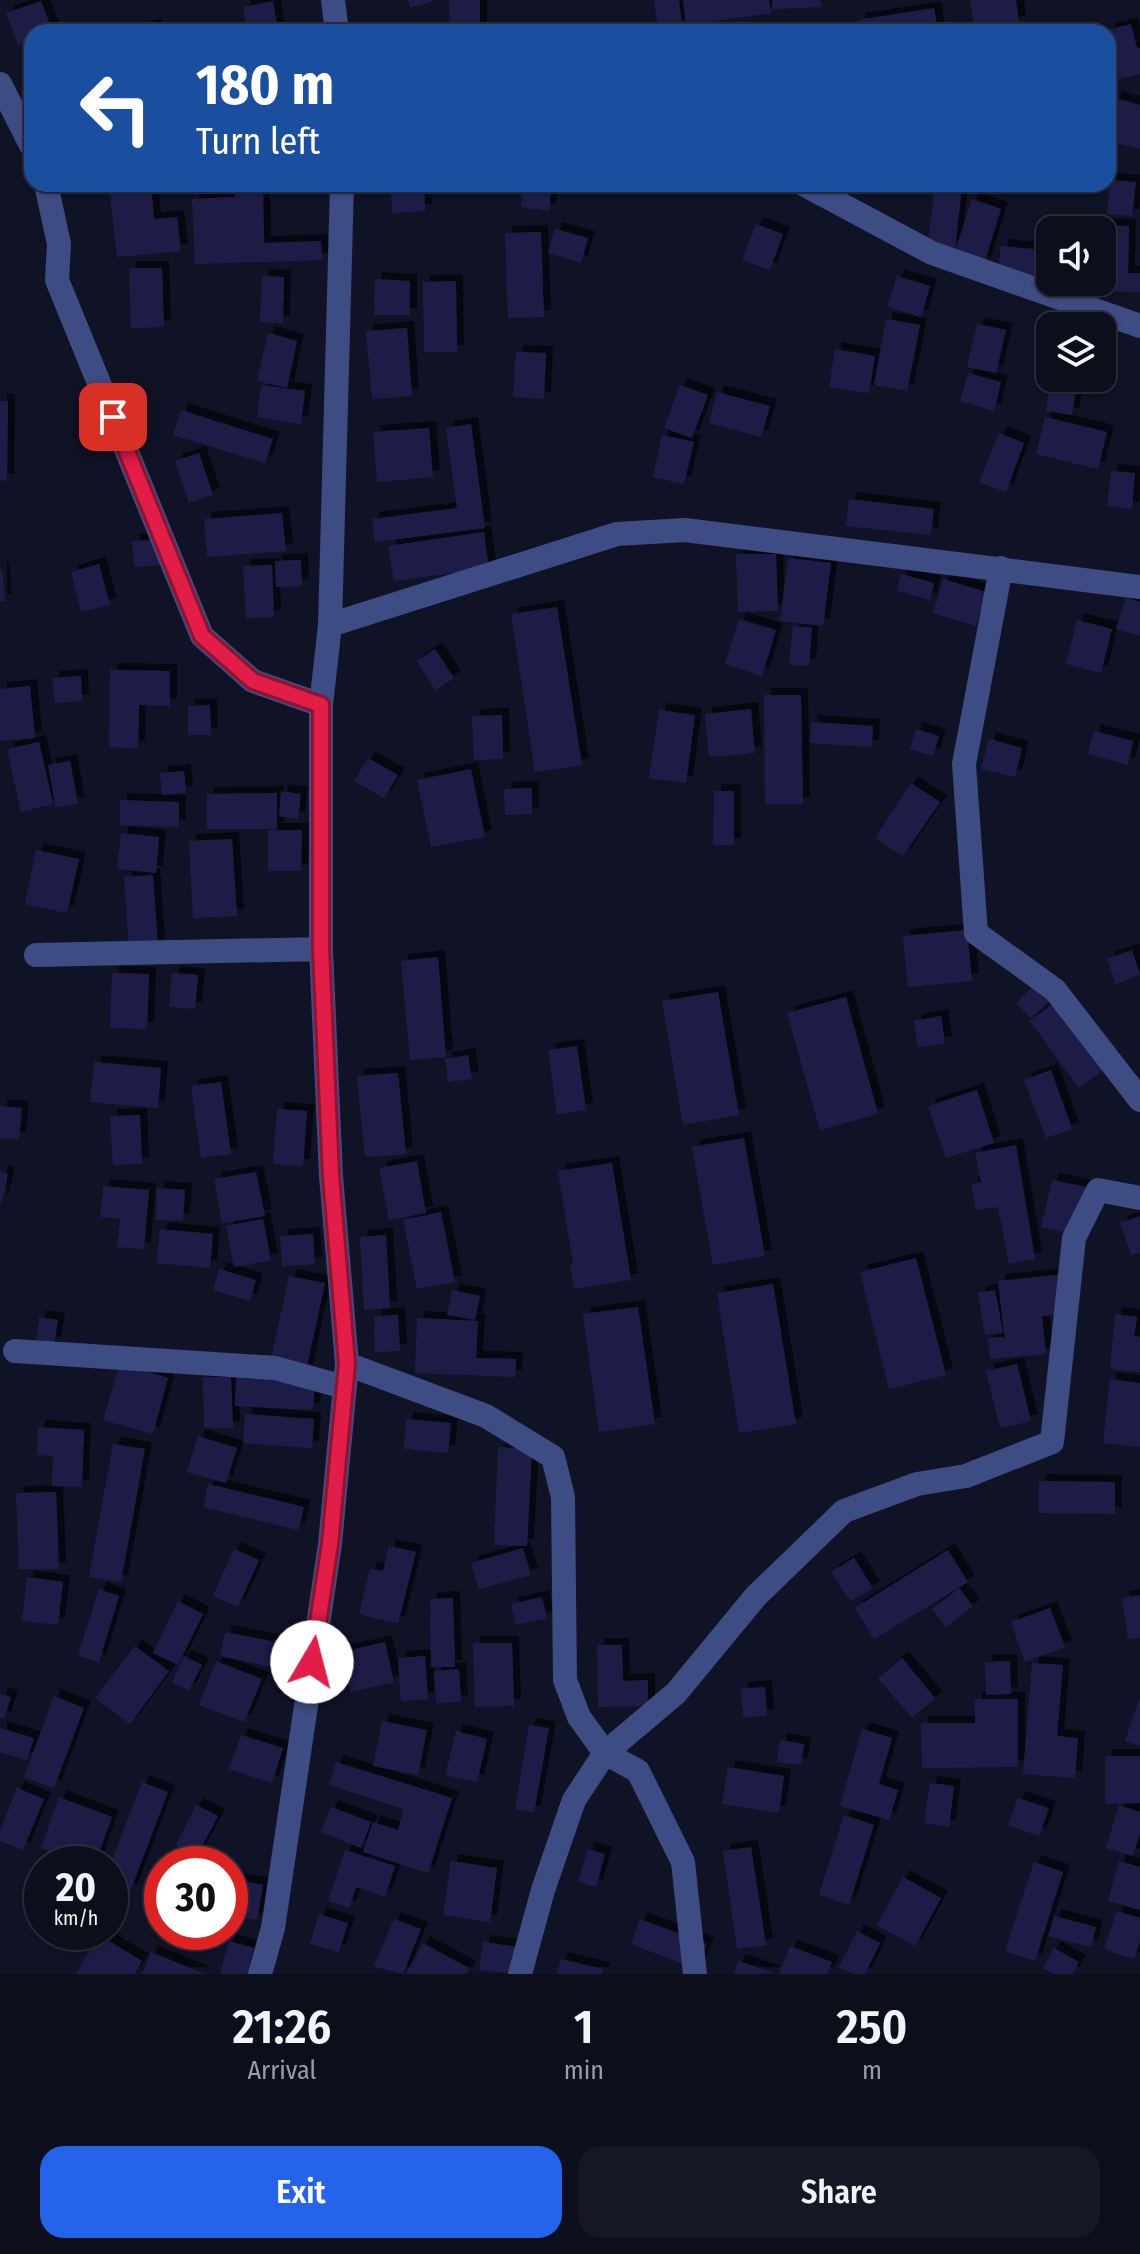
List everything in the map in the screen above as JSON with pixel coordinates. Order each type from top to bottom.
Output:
[{"type":"street","points":[[333,0],[336,24]]},
{"type":"street","points":[[0,84],[24,131]]},
{"type":"street","points":[[48,192],[59,244],[57,280],[202,636],[253,681],[321,705]]},
{"type":"street","points":[[260,1974],[273,1928],[330,1544],[346,1375],[331,1176],[321,949],[321,705],[330,625],[342,192]]},
{"type":"street","points":[[818,192],[932,253],[1140,326]]},
{"type":"street","points":[[330,625],[617,534],[685,530],[1140,587]]},
{"type":"street","points":[[1001,568],[964,764],[976,933],[1055,990],[1140,1100]]},
{"type":"street","points":[[36,955],[321,949]]},
{"type":"street","points":[[520,1974],[543,1890],[574,1800],[605,1753],[676,1693],[756,1596],[844,1511],[917,1484],[966,1476],[1052,1442],[1074,1238],[1098,1190],[1140,1198]]},
{"type":"street","points":[[15,1351],[346,1375],[486,1416],[553,1457],[563,1497],[565,1680],[579,1717],[605,1753],[638,1771],[683,1862],[695,1974]]},
{"type":"building","points":[[408,0],[434,0],[434,1],[410,8]]},
{"type":"building","points":[[449,0],[480,0],[480,24],[450,24]]},
{"type":"building","points":[[654,0],[679,0],[682,24],[657,24]]},
{"type":"building","points":[[683,0],[769,0],[771,13],[686,24]]},
{"type":"building","points":[[772,0],[820,0],[821,7],[772,9]]},
{"type":"building","points":[[970,0],[1016,0],[1019,23],[973,24]]},
{"type":"building","points":[[41,1],[50,24],[24,24],[24,43],[18,45],[6,13]]},
{"type":"building","points":[[273,1],[277,24],[246,24],[243,7]]},
{"type":"building","points":[[934,8],[937,24],[859,24],[858,20]]},
{"type":"building","points":[[1131,24],[1137,48],[1140,48],[1140,74],[1116,80],[1116,28]]},
{"type":"building","points":[[1116,98],[1140,105],[1140,149],[1116,143]]},
{"type":"building","points":[[1116,180],[1136,182],[1132,216],[1107,214],[1109,192],[1116,192]]},
{"type":"building","points":[[110,192],[152,192],[154,219],[177,217],[181,251],[117,257]]},
{"type":"building","points":[[235,192],[263,192],[264,243],[321,241],[322,260],[195,264],[192,199],[235,197]]},
{"type":"building","points":[[391,192],[424,192],[425,211],[392,213]]},
{"type":"building","points":[[522,192],[551,192],[549,211],[521,207]]},
{"type":"building","points":[[934,192],[961,192],[955,248],[928,245]]},
{"type":"building","points":[[972,199],[1001,209],[984,264],[954,255]]},
{"type":"building","points":[[756,224],[783,234],[770,270],[742,260]]},
{"type":"building","points":[[1116,226],[1129,226],[1128,273],[1140,273],[1140,292],[1116,291]]},
{"type":"building","points":[[555,229],[588,238],[581,263],[548,253]]},
{"type":"building","points":[[541,232],[544,317],[508,318],[505,233]]},
{"type":"building","points":[[1001,246],[1036,249],[1036,286],[997,283]]},
{"type":"building","points":[[129,268],[162,268],[164,327],[131,328]]},
{"type":"building","points":[[262,276],[284,277],[283,323],[260,322]]},
{"type":"building","points":[[897,276],[930,286],[921,317],[887,307]]},
{"type":"building","points":[[375,279],[410,281],[410,315],[374,315]]},
{"type":"building","points":[[456,281],[457,352],[424,352],[423,282]]},
{"type":"building","points":[[886,319],[920,325],[907,391],[874,385]]},
{"type":"building","points":[[977,324],[1006,330],[996,373],[967,367]]},
{"type":"building","points":[[407,328],[412,396],[372,399],[366,331]]},
{"type":"building","points":[[268,333],[297,341],[287,388],[257,381]]},
{"type":"building","points":[[835,349],[875,356],[869,393],[829,387]]},
{"type":"building","points":[[516,352],[546,353],[544,399],[513,397]]},
{"type":"building","points":[[968,373],[1001,382],[994,411],[960,401]]},
{"type":"building","points":[[261,385],[305,391],[301,424],[257,417]]},
{"type":"building","points":[[680,385],[708,395],[692,438],[664,428]]},
{"type":"building","points":[[717,392],[770,406],[761,437],[709,423]]},
{"type":"building","points":[[1049,392],[1076,392],[1072,415],[1046,411]]},
{"type":"building","points":[[0,401],[8,401],[7,481],[0,480]]},
{"type":"building","points":[[181,410],[273,439],[265,463],[173,435]]},
{"type":"building","points":[[1045,417],[1107,432],[1098,469],[1036,454]]},
{"type":"building","points":[[471,424],[485,528],[375,542],[372,519],[457,508],[446,428]]},
{"type":"building","points":[[429,428],[433,477],[377,482],[373,432]]},
{"type":"building","points":[[999,433],[1024,443],[1006,492],[979,482]]},
{"type":"building","points":[[662,435],[694,442],[684,484],[653,477]]},
{"type":"building","points":[[199,453],[213,495],[189,503],[175,461]]},
{"type":"building","points":[[1111,471],[1135,473],[1132,509],[1107,506]]},
{"type":"building","points":[[849,499],[934,509],[931,535],[846,526]]},
{"type":"building","points":[[282,513],[286,551],[207,557],[204,519]]},
{"type":"building","points":[[484,532],[489,568],[394,581],[388,546]]},
{"type":"building","points":[[159,540],[160,565],[134,567],[132,541]]},
{"type":"building","points":[[736,554],[776,554],[778,611],[738,612]]},
{"type":"building","points":[[788,558],[831,563],[823,626],[780,621]]},
{"type":"building","points":[[301,560],[302,586],[276,587],[275,561]]},
{"type":"building","points":[[99,564],[110,605],[81,612],[71,572]]},
{"type":"building","points":[[272,565],[274,617],[246,618],[243,566]]},
{"type":"building","points":[[2,569],[5,601],[0,601]]},
{"type":"building","points":[[901,574],[934,583],[930,600],[897,591]]},
{"type":"building","points":[[943,579],[986,592],[976,626],[933,613]]},
{"type":"building","points":[[1126,598],[1140,602],[1140,636],[1116,629]]},
{"type":"building","points":[[557,607],[582,765],[535,772],[511,614]]},
{"type":"building","points":[[739,619],[776,630],[762,676],[725,664]]},
{"type":"building","points":[[1077,620],[1112,629],[1101,673],[1066,664]]},
{"type":"building","points":[[793,626],[812,628],[809,666],[789,665]]},
{"type":"building","points":[[435,649],[454,678],[435,690],[417,661]]},
{"type":"building","points":[[110,670],[170,671],[170,706],[139,705],[138,748],[109,747]]},
{"type":"building","points":[[81,676],[82,701],[55,703],[52,678]]},
{"type":"building","points":[[30,686],[35,738],[0,741],[0,689]]},
{"type":"building","points":[[764,695],[801,695],[803,804],[765,804]]},
{"type":"building","points":[[210,705],[211,735],[188,735],[188,706]]},
{"type":"building","points":[[751,709],[755,753],[709,757],[705,714]]},
{"type":"building","points":[[659,710],[695,715],[686,783],[649,778]]},
{"type":"building","points":[[502,715],[503,759],[474,760],[472,716]]},
{"type":"building","points":[[811,722],[873,726],[872,747],[810,743]]},
{"type":"building","points":[[916,729],[939,736],[933,756],[910,749]]},
{"type":"building","points":[[1094,731],[1133,741],[1128,765],[1088,754]]},
{"type":"building","points":[[989,739],[1022,748],[1015,777],[981,769]]},
{"type":"building","points":[[39,742],[53,804],[21,812],[7,749]]},
{"type":"building","points":[[368,758],[398,775],[384,798],[354,781]]},
{"type":"building","points":[[70,761],[78,804],[56,807],[48,765]]},
{"type":"building","points":[[471,769],[485,837],[431,847],[417,780]]},
{"type":"building","points":[[184,771],[186,793],[162,795],[160,773]]},
{"type":"building","points":[[911,783],[940,802],[903,856],[875,838]]},
{"type":"building","points":[[532,788],[532,814],[505,815],[504,789]]},
{"type":"building","points":[[281,791],[301,794],[298,819],[279,816]]},
{"type":"building","points":[[714,791],[734,791],[734,845],[713,845]]},
{"type":"building","points":[[277,793],[277,829],[207,829],[207,794]]},
{"type":"building","points":[[120,800],[179,802],[179,827],[120,825]]},
{"type":"building","points":[[268,830],[302,830],[301,871],[268,871]]},
{"type":"building","points":[[121,833],[159,837],[156,873],[117,869]]},
{"type":"building","points":[[232,839],[237,916],[193,918],[189,841]]},
{"type":"building","points":[[36,850],[79,859],[67,913],[25,904]]},
{"type":"building","points":[[153,875],[158,946],[129,948],[124,877]]},
{"type":"building","points":[[967,930],[972,981],[908,987],[903,936]]},
{"type":"building","points":[[1132,950],[1140,975],[1116,984],[1107,959]]},
{"type":"building","points":[[438,957],[446,1057],[410,1060],[401,961]]},
{"type":"building","points":[[112,973],[149,974],[147,1029],[110,1028]]},
{"type":"building","points":[[172,973],[198,975],[195,1009],[169,1007]]},
{"type":"building","points":[[1036,984],[1051,999],[1031,1018],[1016,1003]]},
{"type":"building","points":[[718,992],[739,1115],[683,1125],[662,1001]]},
{"type":"building","points":[[846,997],[878,1114],[820,1130],[787,1013]]},
{"type":"building","points":[[1056,1001],[1106,1068],[1079,1088],[1030,1021]]},
{"type":"building","points":[[941,1016],[945,1043],[918,1047],[914,1021]]},
{"type":"building","points":[[577,1046],[586,1110],[557,1114],[548,1050]]},
{"type":"building","points":[[468,1055],[472,1079],[448,1082],[445,1059]]},
{"type":"building","points":[[94,1062],[161,1068],[158,1108],[90,1102]]},
{"type":"building","points":[[1051,1070],[1072,1129],[1046,1138],[1024,1080]]},
{"type":"building","points":[[398,1073],[406,1154],[365,1157],[357,1076]]},
{"type":"building","points":[[221,1082],[231,1154],[201,1158],[191,1086]]},
{"type":"building","points":[[977,1090],[994,1143],[946,1158],[928,1106]]},
{"type":"building","points":[[0,1106],[22,1108],[19,1139],[0,1138]]},
{"type":"building","points":[[277,1109],[307,1111],[303,1166],[273,1164]]},
{"type":"building","points":[[140,1115],[142,1164],[113,1165],[110,1116]]},
{"type":"building","points":[[744,1138],[765,1256],[713,1265],[692,1147]]},
{"type":"building","points":[[1016,1145],[1035,1259],[1009,1264],[998,1207],[976,1210],[971,1184],[981,1182],[975,1153]]},
{"type":"building","points":[[417,1161],[426,1213],[389,1220],[379,1168]]},
{"type":"building","points":[[612,1163],[631,1280],[574,1289],[558,1171]]},
{"type":"building","points":[[0,1172],[8,1174],[1,1203],[0,1203]]},
{"type":"building","points":[[256,1172],[265,1216],[222,1223],[214,1179]]},
{"type":"building","points":[[1052,1180],[1086,1187],[1076,1235],[1041,1227]]},
{"type":"building","points":[[103,1186],[149,1190],[144,1249],[117,1247],[120,1219],[100,1217]]},
{"type":"building","points":[[157,1188],[185,1190],[183,1221],[156,1220]]},
{"type":"building","points":[[441,1212],[455,1282],[417,1289],[403,1220]]},
{"type":"building","points":[[1140,1216],[1140,1252],[1131,1255],[1120,1223]]},
{"type":"building","points":[[263,1219],[271,1260],[234,1267],[226,1226]]},
{"type":"building","points":[[160,1229],[213,1234],[210,1268],[156,1263]]},
{"type":"building","points":[[313,1234],[315,1264],[282,1266],[280,1236]]},
{"type":"building","points":[[386,1235],[390,1308],[364,1310],[360,1237]]},
{"type":"building","points":[[916,1258],[946,1375],[889,1389],[860,1272]]},
{"type":"building","points":[[219,1269],[256,1280],[250,1301],[213,1290]]},
{"type":"building","points":[[1065,1274],[1070,1313],[1042,1316],[1046,1354],[990,1359],[988,1338],[1003,1337],[1005,1340],[998,1281]]},
{"type":"building","points":[[289,1276],[325,1283],[306,1371],[270,1364]]},
{"type":"building","points":[[773,1284],[796,1424],[739,1433],[717,1293]]},
{"type":"building","points":[[452,1290],[480,1296],[475,1320],[447,1315]]},
{"type":"building","points":[[995,1290],[1003,1333],[985,1335],[978,1293]]},
{"type":"building","points":[[638,1307],[655,1424],[599,1432],[583,1314]]},
{"type":"building","points":[[1115,1314],[1137,1317],[1134,1336],[1140,1337],[1140,1372],[1110,1369]]},
{"type":"building","points":[[398,1315],[400,1351],[375,1352],[374,1316]]},
{"type":"building","points":[[39,1317],[58,1320],[54,1344],[36,1342]]},
{"type":"building","points":[[417,1318],[478,1321],[476,1358],[516,1359],[515,1377],[415,1373]]},
{"type":"building","points":[[120,1363],[168,1378],[153,1434],[103,1420]]},
{"type":"building","points":[[1017,1364],[1031,1421],[1000,1428],[986,1371]]},
{"type":"building","points":[[203,1377],[231,1377],[233,1428],[204,1428]]},
{"type":"building","points":[[236,1377],[315,1381],[313,1410],[235,1406]]},
{"type":"building","points":[[1110,1379],[1140,1383],[1140,1447],[1103,1443]]},
{"type":"building","points":[[245,1414],[314,1419],[312,1448],[243,1443]]},
{"type":"building","points":[[406,1419],[451,1423],[448,1453],[404,1449]]},
{"type":"building","points":[[38,1427],[84,1430],[82,1487],[52,1486],[53,1456],[37,1455]]},
{"type":"building","points":[[198,1436],[237,1448],[226,1483],[187,1472]]},
{"type":"building","points":[[113,1444],[145,1449],[121,1582],[89,1577]]},
{"type":"building","points":[[498,1447],[532,1449],[527,1546],[494,1545]]},
{"type":"building","points":[[1039,1481],[1115,1482],[1115,1514],[1039,1513]]},
{"type":"building","points":[[208,1484],[304,1507],[298,1530],[203,1507]]},
{"type":"building","points":[[56,1492],[59,1569],[19,1569],[16,1493]]},
{"type":"building","points":[[389,1546],[416,1552],[398,1624],[359,1614],[370,1568],[383,1571]]},
{"type":"building","points":[[523,1548],[531,1575],[479,1589],[471,1563]]},
{"type":"building","points":[[234,1549],[259,1560],[238,1607],[213,1596]]},
{"type":"building","points":[[948,1550],[968,1582],[874,1639],[855,1608]]},
{"type":"building","points":[[854,1558],[873,1588],[850,1601],[831,1572]]},
{"type":"building","points":[[27,1577],[63,1582],[58,1625],[22,1621]]},
{"type":"building","points":[[959,1588],[973,1606],[946,1627],[932,1609]]},
{"type":"building","points":[[99,1589],[119,1596],[99,1662],[78,1655]]},
{"type":"building","points":[[1140,1595],[1140,1638],[1128,1639],[1122,1598]]},
{"type":"building","points":[[542,1597],[547,1618],[516,1625],[511,1604]]},
{"type":"building","points":[[453,1598],[455,1667],[431,1667],[430,1599]]},
{"type":"building","points":[[178,1601],[203,1614],[178,1665],[153,1653]]},
{"type":"building","points":[[1050,1608],[1065,1647],[1025,1662],[1011,1622]]},
{"type":"building","points":[[225,1632],[276,1642],[271,1667],[220,1656]]},
{"type":"building","points":[[385,1642],[394,1682],[351,1692],[342,1652]]},
{"type":"building","points":[[473,1643],[512,1643],[514,1706],[475,1707]]},
{"type":"building","points":[[597,1645],[622,1645],[623,1681],[648,1680],[648,1706],[598,1707]]},
{"type":"building","points":[[135,1646],[169,1671],[130,1724],[95,1698]]},
{"type":"building","points":[[184,1656],[202,1665],[189,1690],[172,1683]]},
{"type":"building","points":[[425,1656],[428,1699],[401,1701],[398,1658]]},
{"type":"building","points":[[902,1658],[935,1698],[912,1718],[878,1678]]},
{"type":"building","points":[[216,1661],[262,1679],[244,1722],[199,1705]]},
{"type":"building","points":[[1010,1661],[1011,1694],[986,1695],[985,1662]]},
{"type":"building","points":[[1032,1663],[1063,1665],[1057,1736],[1078,1738],[1075,1778],[1023,1774]]},
{"type":"building","points":[[459,1669],[461,1702],[436,1703],[434,1671]]},
{"type":"building","points":[[765,1687],[767,1716],[743,1717],[741,1689]]},
{"type":"building","points":[[0,1694],[11,1697],[4,1719],[0,1718]]},
{"type":"building","points":[[54,1696],[84,1708],[54,1788],[24,1777]]},
{"type":"building","points":[[975,1699],[1018,1699],[1018,1767],[922,1768],[921,1723],[975,1723]]},
{"type":"building","points":[[1140,1699],[1140,1746],[1125,1741]]},
{"type":"building","points":[[382,1721],[427,1730],[418,1775],[373,1766]]},
{"type":"building","points":[[529,1725],[549,1728],[534,1813],[515,1809]]},
{"type":"building","points":[[0,1728],[34,1738],[27,1760],[0,1752]]},
{"type":"building","points":[[862,1729],[892,1738],[879,1784],[898,1790],[889,1820],[840,1806]]},
{"type":"building","points":[[456,1731],[487,1739],[477,1782],[445,1775]]},
{"type":"building","points":[[241,1735],[283,1748],[272,1783],[229,1769]]},
{"type":"building","points":[[780,1740],[804,1744],[801,1765],[777,1762]]},
{"type":"building","points":[[1105,1756],[1140,1756],[1140,1803],[1105,1804]]},
{"type":"building","points":[[336,1762],[452,1798],[428,1873],[363,1852],[373,1822],[398,1830],[404,1809],[329,1785]]},
{"type":"building","points":[[728,1767],[784,1776],[779,1813],[722,1804]]},
{"type":"building","points":[[142,1782],[168,1792],[147,1846],[144,1846],[144,1855],[130,1892],[128,1846],[117,1846]]},
{"type":"building","points":[[930,1783],[954,1786],[949,1827],[924,1823]]},
{"type":"building","points":[[17,1788],[44,1799],[23,1850],[0,1841],[0,1831]]},
{"type":"building","points":[[59,1797],[112,1817],[102,1846],[42,1846]]},
{"type":"building","points":[[1018,1798],[1049,1808],[1039,1836],[1008,1825]]},
{"type":"building","points":[[196,1805],[218,1816],[202,1846],[176,1845]]},
{"type":"building","points":[[1119,1805],[1140,1812],[1140,1833],[1133,1856],[1106,1848]]},
{"type":"building","points":[[331,1807],[371,1822],[361,1848],[321,1832]]},
{"type":"building","points":[[844,1815],[874,1825],[849,1905],[819,1895]]},
{"type":"building","points":[[751,1847],[766,1945],[737,1949],[723,1851]]},
{"type":"building","points":[[588,1849],[605,1854],[596,1887],[578,1882]]},
{"type":"building","points":[[345,1850],[395,1866],[385,1897],[356,1887],[349,1908],[328,1901]]},
{"type":"building","points":[[451,1861],[497,1868],[490,1922],[443,1915]]},
{"type":"building","points":[[1119,1861],[1140,1867],[1140,1910],[1108,1901]]},
{"type":"building","points":[[1034,1862],[1063,1872],[1035,1961],[1005,1951]]},
{"type":"building","points":[[903,1877],[941,1898],[915,1946],[877,1925]]},
{"type":"building","points":[[248,1882],[263,1885],[257,1920],[248,1918]]},
{"type":"building","points":[[1117,1911],[1140,1918],[1140,1941],[1134,1959],[1104,1949]]},
{"type":"building","points":[[319,1914],[348,1923],[339,1952],[310,1944]]},
{"type":"building","points":[[1054,1916],[1096,1927],[1091,1947],[1048,1936]]},
{"type":"building","points":[[394,1919],[421,1929],[403,1974],[374,1966]]},
{"type":"building","points":[[640,1919],[707,1944],[697,1969],[631,1944]]},
{"type":"building","points":[[857,1931],[880,1943],[865,1974],[853,1974],[839,1967]]},
{"type":"building","points":[[483,1942],[525,1948],[521,1974],[479,1970]]},
{"type":"building","points":[[423,1943],[469,1968],[466,1974],[406,1974]]},
{"type":"building","points":[[790,1946],[832,1962],[827,1974],[779,1974]]},
{"type":"building","points":[[254,1948],[247,1974],[220,1974],[227,1950]]},
{"type":"building","points":[[1054,1948],[1079,1962],[1072,1974],[1053,1974],[1043,1968]]},
{"type":"building","points":[[90,1950],[124,1950],[142,1961],[134,1974],[76,1974]]},
{"type":"building","points":[[151,1952],[205,1974],[142,1974]]},
{"type":"building","points":[[561,1959],[603,1969],[602,1974],[557,1974]]},
{"type":"building","points":[[738,1961],[772,1972],[734,1974]]},
{"type":"route","points":[[113,417],[202,636],[253,681],[321,705],[321,949],[331,1176],[347,1364],[330,1544],[312,1662]]}]
